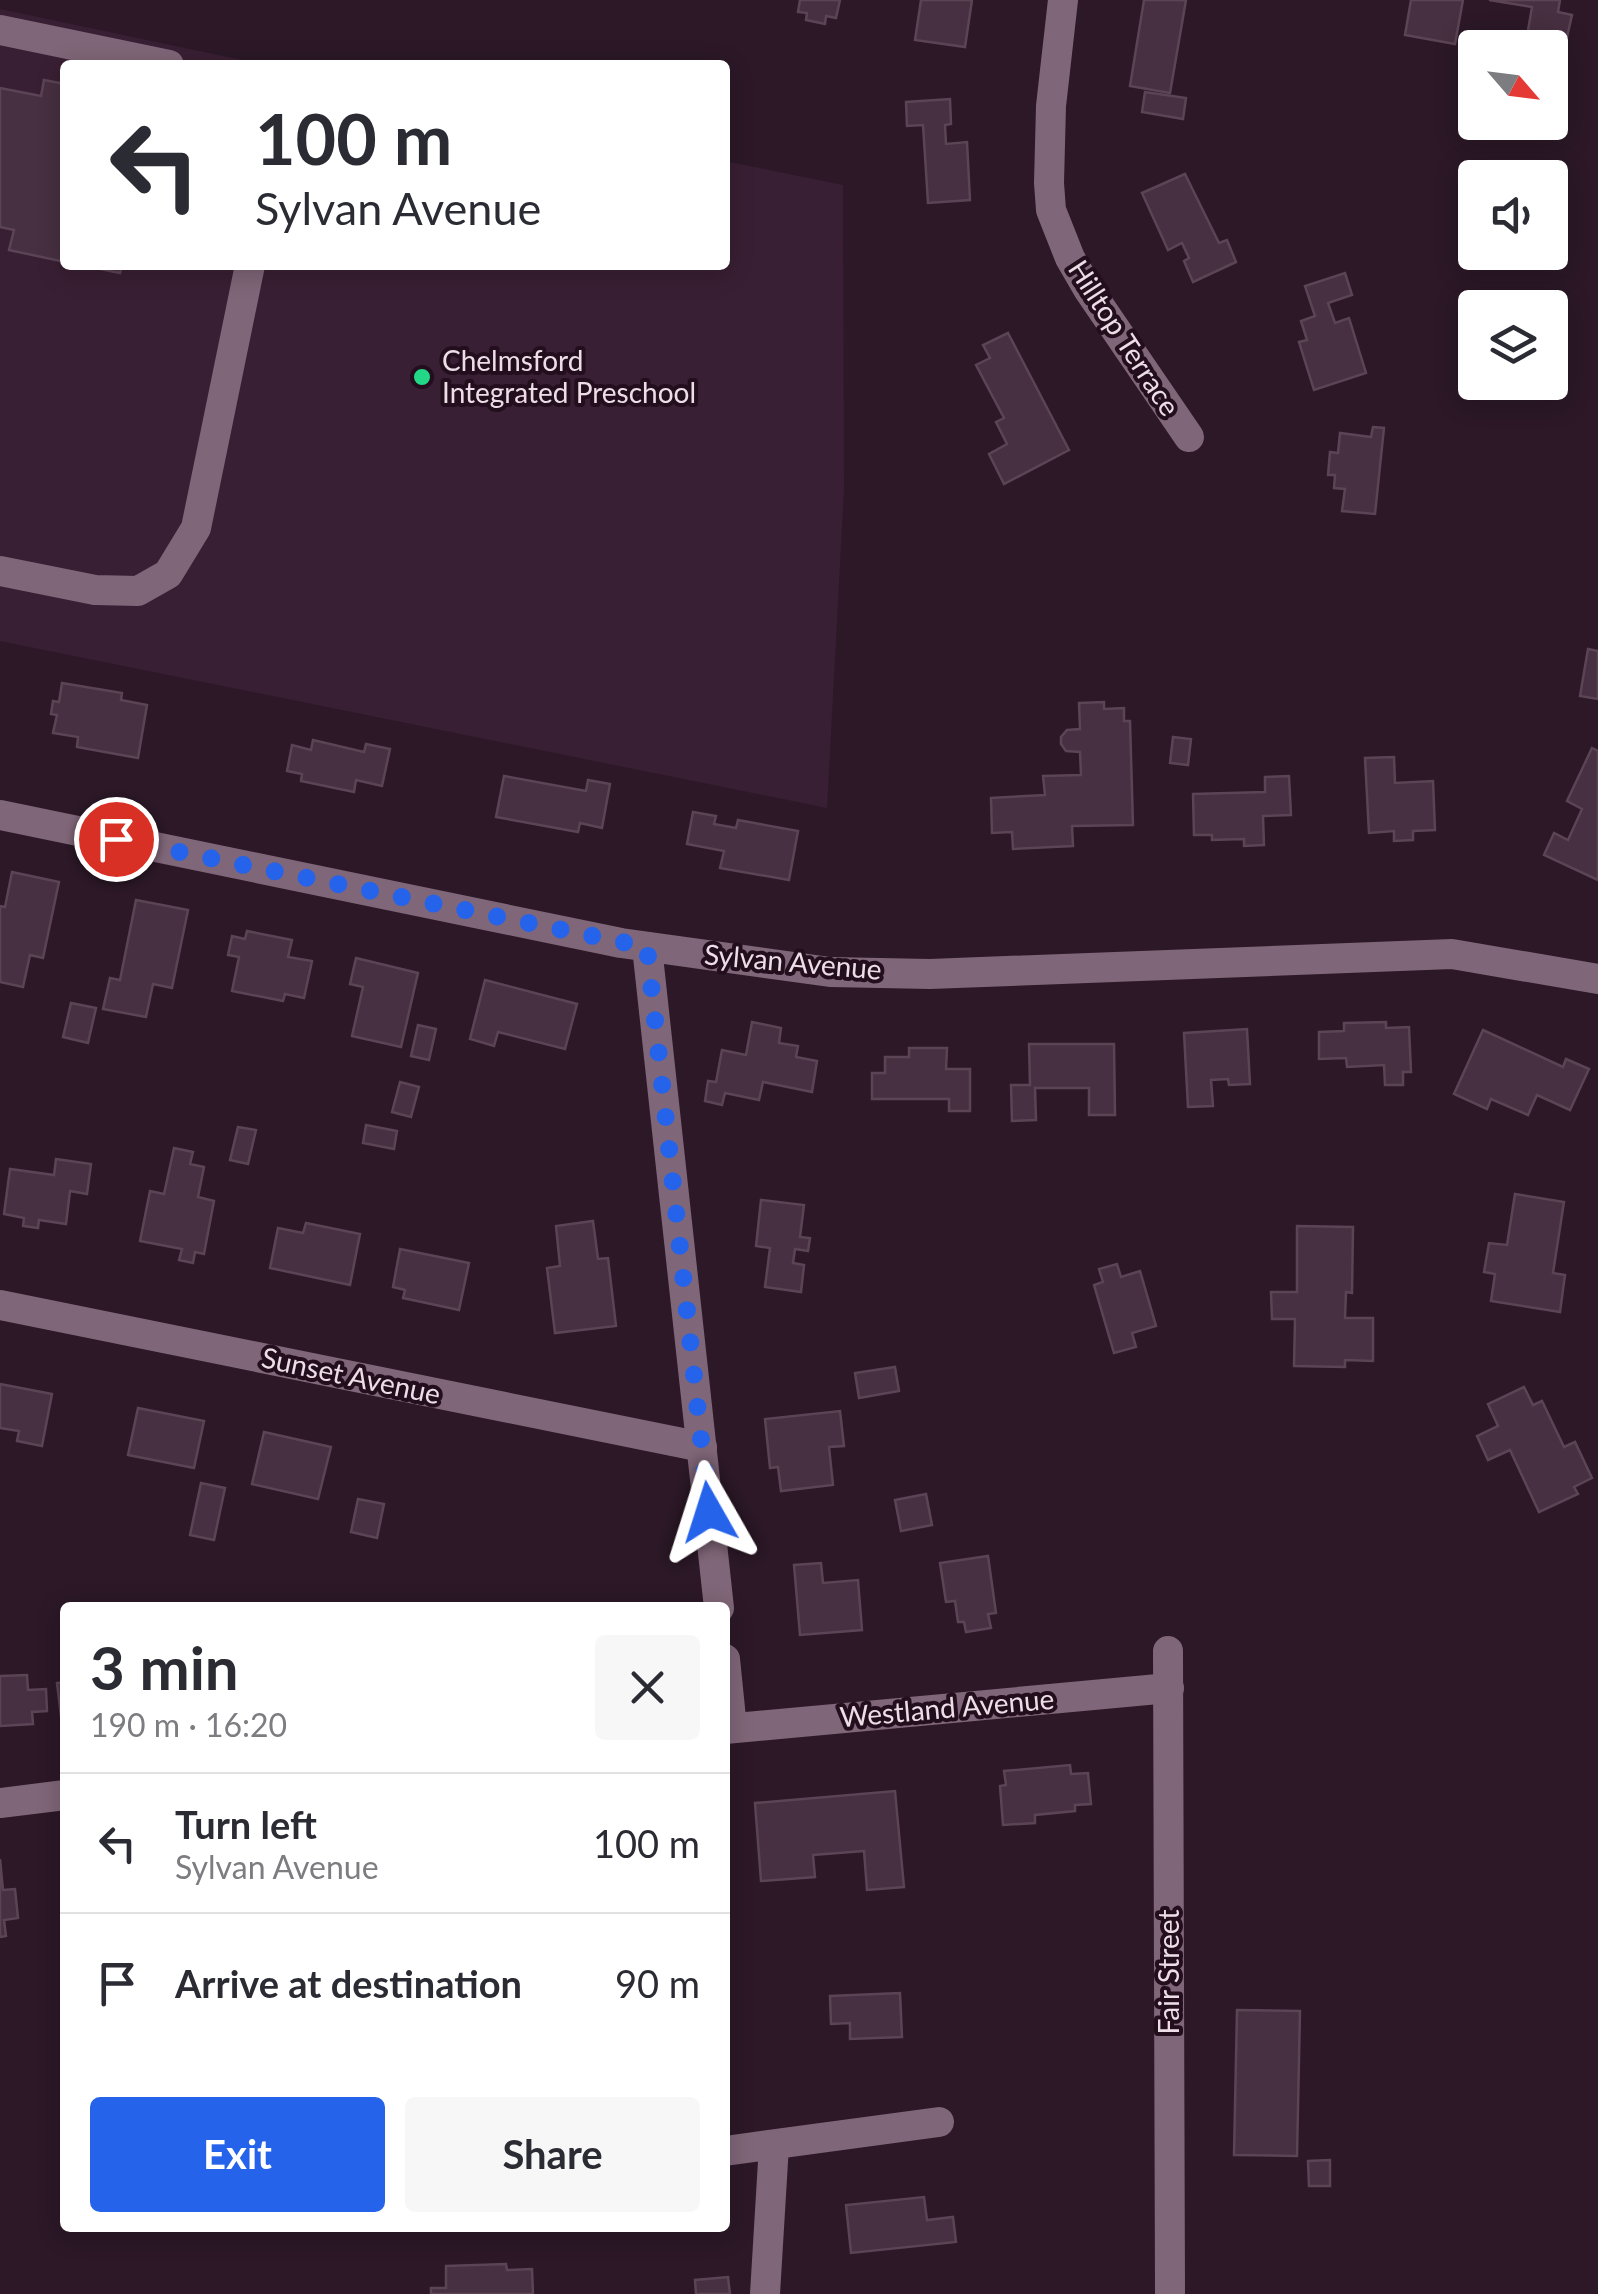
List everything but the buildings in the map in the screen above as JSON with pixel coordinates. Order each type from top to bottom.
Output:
[{"type":"street","name":"Hilltop Terrace","points":[[1062,0],[1052,106],[1048,183],[1051,210],[1070,258],[1088,289],[1189,437]]},
{"type":"street","points":[[0,30],[145,60]]},
{"type":"street","points":[[0,571],[95,590],[138,590],[168,574],[196,528],[249,270]]},
{"type":"street","name":"Sylvan Avenue","points":[[0,815],[647,947],[830,972],[930,974],[1452,954],[1598,979]]},
{"type":"street","points":[[647,947],[719,1602]]},
{"type":"street","name":"Sunset Avenue","points":[[0,1304],[702,1448]]},
{"type":"street","name":"Fair Street","points":[[1168,1651],[1170,2294]]},
{"type":"street","name":"Westland Avenue","points":[[730,1728],[1168,1688]]},
{"type":"street","points":[[0,1802],[60,1796]]},
{"type":"street","points":[[730,2150],[939,2122]]},
{"type":"street","points":[[765,2294],[774,2144]]},
{"type":"shaded area","name":"Chelmsford Integrated Preschool","points":[[0,9],[241,60],[60,60],[60,270],[730,270],[730,162],[843,185],[844,489],[827,808],[0,641]]},
{"type":"place","name":"Chelmsford Integrated Preschool","points":[[422,377]]},
{"type":"route","points":[[116,839],[647,947],[709,1512]]}]
